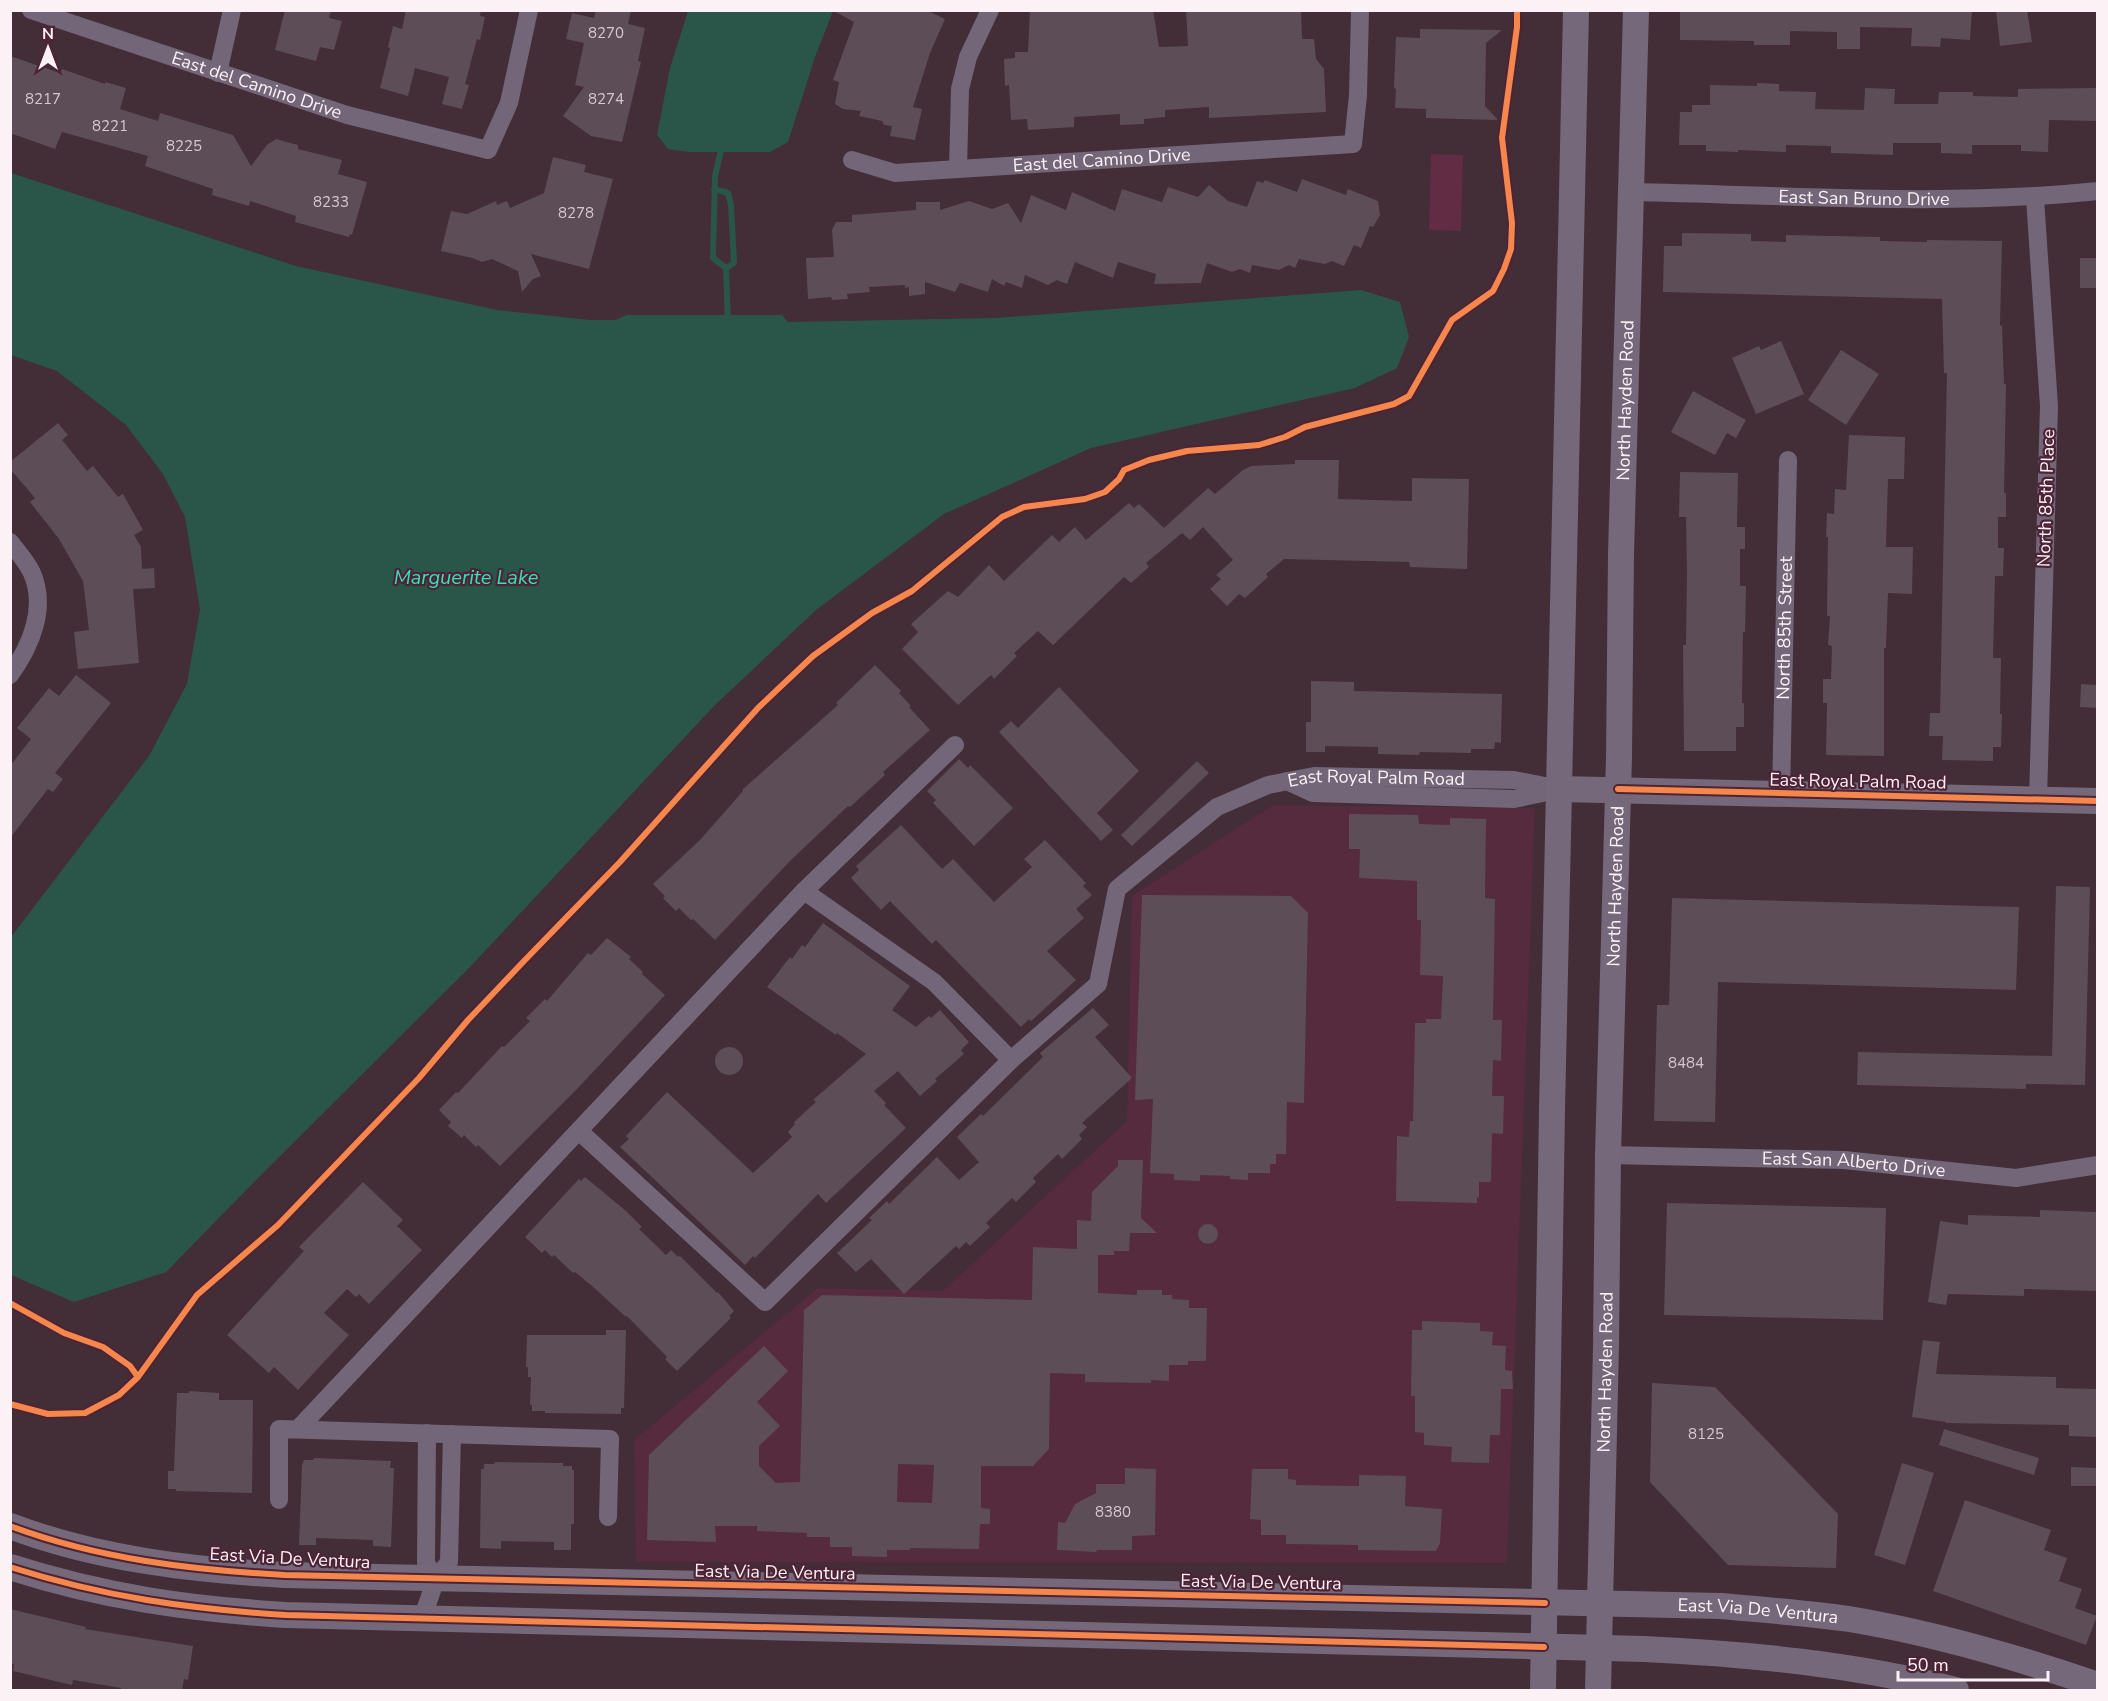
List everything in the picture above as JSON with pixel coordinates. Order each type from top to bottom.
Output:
[{"type":"main road","points":[[1544,1690],[1552,1110],[1576,10]]},
{"type":"main road","name":"North Hayden Road","points":[[1598,1690],[1621,554],[1636,10]]},
{"type":"main road","name":"East Royal Palm Road","points":[[1560,789],[2097,801]]},
{"type":"main road","name":"East Via De Ventura","points":[[10,1526],[94,1550],[145,1561],[195,1569],[285,1575],[1721,1606],[1849,1619],[1982,1648],[2097,1685]]},
{"type":"main road","points":[[10,1567],[95,1591],[182,1606],[286,1616],[1731,1653],[1793,1660],[1918,1681],[1956,1690]]},
{"type":"street","name":"East del Camino Drive","points":[[31,10],[347,115],[488,150],[508,103],[529,10]]},
{"type":"street","points":[[218,73],[232,10]]},
{"type":"street","points":[[958,169],[960,89],[968,57],[990,10]]},
{"type":"street","name":"East del Camino Drive","points":[[852,160],[895,174],[1353,144],[1358,95],[1360,10]]},
{"type":"street","name":"East San Bruno Drive","points":[[1632,192],[1919,201],[2035,198],[2097,191]]},
{"type":"street","name":"North 85th Place","points":[[2035,198],[2049,406],[2038,800]]},
{"type":"street","name":"North 85th Street","points":[[1781,794],[1788,460]]},
{"type":"street","points":[[10,542],[31,572],[37,591],[37,614],[29,645],[10,675]]},
{"type":"street","points":[[298,1429],[804,891],[955,745]]},
{"type":"street","name":"East Royal Palm Road","points":[[579,1131],[765,1302],[1011,1060],[1098,984],[1117,889],[1217,807],[1268,785],[1314,776],[1514,780],[1560,789]]},
{"type":"street","points":[[804,891],[934,982],[1011,1060]]},
{"type":"street","name":"East San Alberto Drive","points":[[1608,1155],[1844,1160],[2016,1178],[2097,1165]]},
{"type":"street","points":[[279,1500],[279,1429],[610,1439],[608,1517]]},
{"type":"street","points":[[427,1433],[426,1563],[435,1579]]},
{"type":"street","points":[[422,1619],[435,1579],[449,1562],[452,1434]]},
{"type":"shaded area","points":[[1431,154],[1463,155],[1461,231],[1429,230]]},
{"type":"shaded area","points":[[1273,805],[1535,808],[1507,1563],[636,1562],[634,1440],[818,1288],[943,1291],[1127,1121],[1132,896]]},
{"type":"water","points":[[688,11],[833,11],[815,57],[788,142],[770,152],[689,152],[668,149],[657,135],[670,68]]},
{"type":"water","name":"Marguerite Lake","points":[[11,173],[296,266],[497,310],[590,320],[615,320],[627,315],[782,315],[788,322],[995,318],[1361,290],[1400,302],[1409,337],[1397,368],[1355,388],[1091,448],[944,514],[816,610],[714,706],[469,968],[166,1272],[74,1302],[11,1275],[11,937],[149,756],[187,684],[200,609],[185,517],[163,474],[126,425],[57,371],[11,355]]},
{"type":"building","points":[[285,10],[331,10],[329,18],[342,21],[334,50],[320,47],[316,61],[275,50]]},
{"type":"building","points":[[406,10],[481,10],[480,16],[485,17],[465,84],[469,85],[462,109],[442,104],[449,77],[415,68],[408,96],[380,88],[393,26],[402,29]]},
{"type":"building","points":[[596,10],[631,10],[628,24],[645,28],[638,61],[641,62],[622,142],[591,136],[563,116],[584,87],[575,85],[584,43],[566,39],[572,13],[594,18]]},
{"type":"building","points":[[832,10],[926,10],[945,19],[930,53],[913,107],[922,109],[915,140],[890,136],[892,126],[884,125],[882,121],[859,116],[861,111],[843,109],[835,104],[839,82],[833,80],[854,22]]},
{"type":"building","points":[[1030,10],[1153,10],[1159,47],[1188,46],[1186,10],[1301,10],[1302,39],[1314,39],[1316,59],[1324,69],[1326,112],[1209,118],[1209,107],[1165,110],[1165,117],[1144,119],[1144,124],[1120,125],[1120,114],[1074,117],[1074,127],[1028,130],[1027,119],[1011,120],[1009,85],[1005,86],[1004,59],[1015,58],[1015,52],[1028,52]]},
{"type":"building","points":[[1680,10],[1972,10],[1970,40],[1941,38],[1940,47],[1911,46],[1912,28],[1860,27],[1860,49],[1837,49],[1837,32],[1790,31],[1790,45],[1754,45],[1754,41],[1680,40]]},
{"type":"building","points":[[1996,10],[2027,10],[2032,42],[2000,46]]},
{"type":"building","points":[[1420,29],[1502,30],[1486,43],[1485,106],[1498,120],[1426,118],[1426,109],[1395,108],[1396,37],[1420,38]]},
{"type":"building","points":[[10,56],[60,73],[62,69],[105,84],[105,82],[126,88],[120,109],[158,121],[160,113],[233,135],[251,166],[267,145],[276,139],[298,145],[298,149],[342,160],[338,174],[367,182],[352,235],[350,234],[349,237],[295,222],[296,216],[250,201],[249,206],[212,195],[213,189],[145,166],[148,156],[62,132],[55,149],[10,133]]},
{"type":"building","points":[[1757,83],[1779,84],[1779,91],[1816,92],[1815,109],[1864,110],[1865,88],[1895,89],[1894,104],[1938,104],[1939,92],[1973,92],[1973,96],[2018,97],[2018,89],[2097,88],[2097,121],[2049,120],[2048,152],[2021,151],[2021,145],[1972,145],[1972,154],[1941,153],[1941,143],[1893,143],[1893,155],[1831,153],[1831,146],[1786,145],[1786,152],[1738,150],[1738,152],[1706,151],[1706,145],[1679,145],[1680,112],[1692,112],[1692,105],[1710,105],[1710,85],[1757,86]]},
{"type":"building","points":[[553,157],[586,165],[584,172],[613,179],[589,269],[531,254],[541,276],[533,279],[522,292],[518,271],[492,259],[482,262],[441,251],[451,211],[467,214],[496,201],[497,205],[507,201],[510,208],[544,193]]},
{"type":"building","points":[[1302,179],[1346,195],[1348,189],[1378,201],[1380,215],[1373,227],[1370,226],[1361,248],[1354,245],[1344,266],[1332,261],[1325,264],[1299,259],[1295,268],[1289,265],[1279,270],[1252,265],[1250,273],[1240,269],[1232,272],[1207,263],[1201,283],[1154,284],[1156,274],[1118,262],[1113,278],[1075,262],[1067,284],[1057,280],[1048,285],[1025,275],[1022,288],[1006,282],[1004,286],[992,279],[988,292],[960,283],[955,292],[925,282],[925,294],[909,296],[909,287],[905,288],[905,285],[869,287],[870,292],[847,294],[848,299],[832,300],[831,297],[808,299],[806,258],[834,257],[832,230],[836,222],[852,222],[852,215],[916,210],[916,202],[940,202],[940,210],[969,201],[992,209],[1008,203],[1021,223],[1031,195],[1066,210],[1072,192],[1115,211],[1122,189],[1162,202],[1168,187],[1198,197],[1209,185],[1228,201],[1247,207],[1257,181],[1263,183],[1265,180],[1297,192]]},
{"type":"building","points":[[1682,233],[1751,234],[1751,241],[1786,242],[1786,235],[1880,237],[1880,241],[2002,241],[2000,326],[2002,325],[2004,384],[2006,384],[2004,493],[2006,493],[2006,517],[1998,517],[1998,548],[2004,548],[2003,576],[1995,576],[1993,658],[2001,658],[2000,714],[2002,714],[2001,747],[1993,747],[1993,761],[1942,760],[1943,736],[1929,736],[1930,713],[1940,713],[1947,373],[1944,373],[1942,299],[1663,292],[1664,246],[1682,246]]},
{"type":"building","points":[[2080,258],[2097,258],[2097,288],[2080,288]]},
{"type":"building","points":[[1781,341],[1804,394],[1756,414],[1732,358],[1759,346],[1761,350]]},
{"type":"building","points":[[1841,350],[1879,374],[1846,425],[1808,400]]},
{"type":"building","points":[[1693,391],[1746,420],[1736,438],[1727,433],[1715,455],[1671,432]]},
{"type":"building","points":[[58,423],[68,435],[62,440],[87,471],[93,466],[118,497],[123,494],[143,530],[134,535],[141,547],[142,569],[154,568],[155,588],[133,589],[139,663],[78,669],[74,632],[89,630],[83,581],[59,539],[30,502],[35,498],[10,469],[10,462]]},
{"type":"building","points":[[1849,435],[1905,437],[1904,479],[1888,479],[1886,547],[1913,547],[1912,594],[1888,593],[1886,648],[1884,648],[1884,756],[1826,755],[1827,703],[1823,703],[1823,679],[1831,679],[1832,646],[1828,645],[1830,616],[1827,616],[1827,513],[1834,514],[1835,489],[1846,490]]},
{"type":"building","points":[[1295,460],[1339,460],[1338,499],[1412,501],[1412,478],[1469,479],[1467,569],[1410,567],[1409,562],[1284,559],[1266,574],[1268,577],[1245,598],[1239,594],[1227,606],[1210,589],[1221,579],[1216,575],[1233,560],[1203,527],[1190,540],[1182,533],[1146,563],[1149,567],[1131,583],[1124,577],[1053,645],[1038,631],[1014,653],[1017,656],[994,679],[991,675],[958,705],[902,649],[918,632],[911,624],[948,591],[958,597],[989,565],[1004,581],[1052,535],[1059,542],[1075,527],[1086,540],[1129,503],[1134,508],[1139,504],[1164,528],[1208,488],[1215,494],[1251,466],[1295,464]]},
{"type":"building","points":[[1680,472],[1738,473],[1737,527],[1745,527],[1745,549],[1740,549],[1740,586],[1746,586],[1745,632],[1743,632],[1744,727],[1736,727],[1736,751],[1684,751],[1683,645],[1686,645],[1687,573],[1686,517],[1679,517]]},
{"type":"building","points":[[875,665],[901,691],[899,693],[911,706],[909,707],[930,730],[883,772],[885,775],[850,807],[848,806],[791,860],[715,940],[679,908],[676,911],[653,884],[700,840],[742,790],[838,705],[836,703]]},
{"type":"building","points":[[76,675],[111,703],[55,773],[63,779],[53,792],[48,789],[10,838],[10,766],[31,739],[17,728],[49,688],[59,696]]},
{"type":"building","points":[[1311,681],[1354,682],[1354,691],[1502,694],[1501,743],[1495,742],[1494,749],[1471,749],[1471,753],[1378,754],[1378,747],[1325,746],[1325,752],[1306,752],[1306,722],[1311,722]]},
{"type":"building","points":[[2081,684],[2097,685],[2097,708],[2080,707]]},
{"type":"building","points":[[1059,687],[1139,771],[1097,813],[1113,830],[1101,841],[999,732],[1011,721],[1018,728]]},
{"type":"building","points":[[959,759],[968,768],[970,765],[1013,808],[974,846],[933,803],[936,800],[927,791]]},
{"type":"building","points":[[1197,761],[1209,773],[1132,846],[1121,835]]},
{"type":"building","points":[[1349,814],[1418,815],[1419,824],[1450,825],[1450,818],[1486,819],[1485,898],[1495,899],[1493,1020],[1502,1020],[1501,1061],[1493,1060],[1492,1096],[1504,1096],[1503,1134],[1492,1133],[1491,1181],[1479,1182],[1477,1203],[1396,1201],[1397,1136],[1409,1137],[1410,1121],[1413,1121],[1415,1023],[1426,1023],[1426,1019],[1441,1019],[1443,976],[1420,975],[1421,920],[1417,920],[1417,881],[1359,878],[1360,849],[1349,849]]},
{"type":"building","points":[[901,825],[942,869],[953,859],[994,902],[1032,867],[1024,859],[1045,840],[1086,883],[1083,886],[1092,895],[1076,909],[1084,918],[1047,951],[1076,980],[1031,1021],[1029,1019],[1021,1027],[936,940],[932,944],[890,901],[881,910],[851,878],[859,870],[856,866]]},
{"type":"building","points":[[2056,886],[2090,887],[2085,1085],[2026,1084],[2026,1089],[1857,1085],[1858,1052],[2052,1056]]},
{"type":"building","points":[[1142,895],[1291,896],[1308,913],[1304,1103],[1287,1102],[1286,1154],[1276,1154],[1276,1164],[1270,1164],[1270,1173],[1248,1173],[1248,1180],[1230,1179],[1230,1176],[1200,1175],[1200,1181],[1174,1180],[1174,1174],[1150,1173],[1153,1099],[1135,1100]]},
{"type":"building","points":[[1672,898],[2019,907],[2016,990],[1718,982],[1715,1122],[1654,1121],[1657,1005],[1669,1005]]},
{"type":"building","points":[[823,923],[910,986],[892,1010],[916,1027],[940,1010],[969,1042],[961,1050],[964,1054],[935,1079],[937,1081],[920,1096],[898,1071],[874,1091],[906,1128],[826,1203],[818,1194],[755,1258],[753,1256],[745,1265],[620,1147],[629,1139],[626,1136],[667,1092],[753,1173],[792,1137],[788,1132],[795,1124],[794,1122],[816,1102],[813,1100],[866,1054],[767,987],[790,957],[792,959],[802,945],[805,947]]},
{"type":"building","points":[[607,938],[631,957],[629,959],[643,972],[642,974],[665,995],[578,1088],[500,1166],[478,1145],[476,1147],[464,1135],[462,1138],[448,1126],[451,1122],[439,1110],[530,1021],[526,1018],[545,999],[547,1001],[588,953],[591,955]]},
{"type":"building","points":[[1093,1008],[1109,1025],[1095,1037],[1132,1078],[1082,1123],[1087,1127],[1079,1135],[1082,1139],[1062,1159],[1058,1154],[1033,1178],[1036,1182],[1016,1202],[1012,1198],[986,1223],[990,1227],[970,1246],[966,1242],[959,1249],[956,1246],[904,1294],[871,1259],[856,1272],[837,1253],[872,1220],[869,1218],[887,1201],[889,1204],[937,1157],[959,1180],[979,1162],[957,1137],[981,1114],[983,1116],[1043,1057],[1040,1053]]},
{"type":"building","points":[[729,1047],[739,1051],[743,1061],[739,1071],[729,1075],[719,1071],[715,1061],[719,1051]]},
{"type":"building","points":[[1118,1160],[1143,1160],[1141,1218],[1157,1233],[1130,1233],[1129,1251],[1114,1251],[1114,1255],[1098,1255],[1098,1293],[1137,1295],[1137,1290],[1162,1290],[1162,1295],[1172,1295],[1172,1299],[1189,1300],[1189,1308],[1207,1308],[1206,1361],[1188,1361],[1188,1365],[1169,1365],[1169,1381],[1151,1380],[1151,1383],[1085,1382],[1085,1374],[1050,1373],[1049,1449],[1033,1466],[981,1466],[981,1508],[990,1509],[990,1524],[980,1524],[979,1549],[910,1548],[910,1550],[887,1550],[887,1557],[852,1556],[852,1547],[830,1547],[830,1537],[807,1537],[807,1533],[757,1531],[757,1526],[715,1526],[716,1542],[647,1540],[649,1455],[764,1346],[788,1371],[757,1402],[780,1426],[759,1446],[759,1466],[776,1483],[800,1482],[804,1310],[822,1295],[1032,1300],[1033,1247],[1077,1249],[1077,1220],[1091,1221],[1092,1192],[1118,1166]],"holes":[[[898,1464],[934,1465],[932,1503],[897,1502]]]},
{"type":"building","points":[[585,1177],[626,1211],[642,1227],[639,1229],[666,1255],[671,1250],[678,1257],[680,1256],[718,1292],[734,1311],[729,1316],[731,1318],[677,1371],[665,1359],[667,1357],[626,1315],[626,1317],[554,1255],[552,1257],[545,1250],[542,1253],[525,1237],[579,1179],[581,1181]]},
{"type":"building","points":[[363,1182],[403,1220],[397,1226],[422,1250],[369,1304],[359,1294],[356,1297],[347,1289],[324,1313],[349,1335],[298,1390],[274,1367],[269,1373],[227,1335],[304,1251],[299,1247]]},
{"type":"building","points":[[1667,1203],[1886,1208],[1883,1320],[1664,1315]]},
{"type":"building","points":[[2040,1210],[2097,1212],[2096,1291],[2024,1289],[2024,1296],[1948,1294],[1946,1305],[1928,1302],[1940,1221],[1968,1225],[1968,1215],[2040,1217]]},
{"type":"building","points":[[1208,1224],[1215,1227],[1218,1234],[1215,1241],[1208,1244],[1201,1241],[1198,1234],[1201,1227]]},
{"type":"building","points":[[1422,1321],[1480,1323],[1480,1331],[1493,1332],[1492,1345],[1506,1346],[1505,1370],[1512,1371],[1513,1389],[1501,1389],[1500,1435],[1490,1435],[1489,1463],[1451,1462],[1452,1447],[1424,1445],[1424,1433],[1415,1432],[1415,1396],[1411,1396],[1412,1330],[1422,1330]]},
{"type":"building","points":[[606,1330],[626,1330],[624,1408],[621,1408],[621,1414],[532,1411],[532,1405],[530,1405],[531,1377],[528,1377],[528,1367],[526,1367],[527,1335],[606,1335]]},
{"type":"building","points":[[1923,1340],[1940,1342],[1936,1374],[2056,1377],[2056,1388],[2097,1389],[2097,1437],[2069,1436],[2069,1425],[1946,1423],[1912,1417]]},
{"type":"building","points":[[1652,1383],[1715,1387],[1838,1514],[1836,1568],[1728,1565],[1650,1482]]},
{"type":"building","points":[[189,1391],[219,1393],[219,1400],[253,1400],[252,1493],[168,1489],[168,1471],[174,1471],[177,1393],[189,1393]]},
{"type":"building","points":[[1944,1429],[2039,1458],[2034,1475],[1939,1445]]},
{"type":"building","points":[[314,1458],[391,1461],[390,1468],[394,1468],[391,1547],[373,1546],[373,1540],[316,1538],[316,1545],[299,1545],[302,1465],[304,1460]]},
{"type":"building","points":[[495,1462],[563,1463],[563,1466],[572,1466],[574,1470],[574,1524],[571,1524],[571,1550],[554,1550],[554,1542],[501,1541],[501,1549],[480,1548],[481,1469],[484,1469],[484,1464]]},
{"type":"building","points":[[1902,1463],[1934,1473],[1905,1565],[1874,1555]]},
{"type":"building","points":[[2071,1467],[2097,1468],[2097,1486],[2071,1486]]},
{"type":"building","points":[[1125,1468],[1156,1469],[1155,1535],[1132,1536],[1132,1550],[1097,1550],[1096,1552],[1057,1550],[1058,1522],[1065,1523],[1075,1504],[1096,1493],[1096,1484],[1125,1484]]},
{"type":"building","points":[[1252,1469],[1288,1469],[1288,1479],[1296,1480],[1296,1485],[1359,1486],[1359,1475],[1406,1476],[1405,1506],[1442,1509],[1440,1543],[1436,1551],[1358,1550],[1358,1545],[1286,1544],[1286,1535],[1261,1535],[1261,1520],[1250,1519]]},
{"type":"building","points":[[1965,1500],[2051,1530],[2044,1550],[2067,1558],[2059,1581],[2082,1589],[2075,1608],[2097,1616],[2086,1645],[1933,1591]]},
{"type":"building","points":[[10,1609],[86,1627],[85,1629],[193,1646],[188,1680],[184,1679],[182,1690],[121,1690],[121,1688],[73,1680],[72,1685],[13,1671],[14,1664],[10,1663]]},
{"type":"waterway","points":[[722,146],[715,176],[713,258],[726,268],[728,322]]},
{"type":"waterway","points":[[714,189],[728,193],[731,205],[734,263],[726,268]]},
{"type":"cycle path","points":[[10,1404],[48,1414],[85,1413],[119,1395],[138,1377],[197,1295],[278,1225],[419,1078],[468,1020],[620,862],[758,708],[813,656],[872,613],[912,591],[1002,517],[1024,507],[1085,499],[1105,492],[1119,479],[1124,470],[1149,460],[1187,451],[1259,445],[1285,437],[1305,427],[1394,404],[1409,396],[1452,320],[1493,291],[1511,249],[1512,223],[1502,138],[1517,27],[1517,10]]},
{"type":"cycle path","points":[[1618,789],[2098,801]]},
{"type":"cycle path","points":[[10,1303],[64,1333],[103,1347],[130,1366],[138,1377]]},
{"type":"cycle path","points":[[10,1526],[111,1555],[180,1566],[285,1575],[1545,1603]]},
{"type":"cycle path","points":[[10,1567],[79,1586],[147,1600],[286,1615],[1544,1647]]}]
